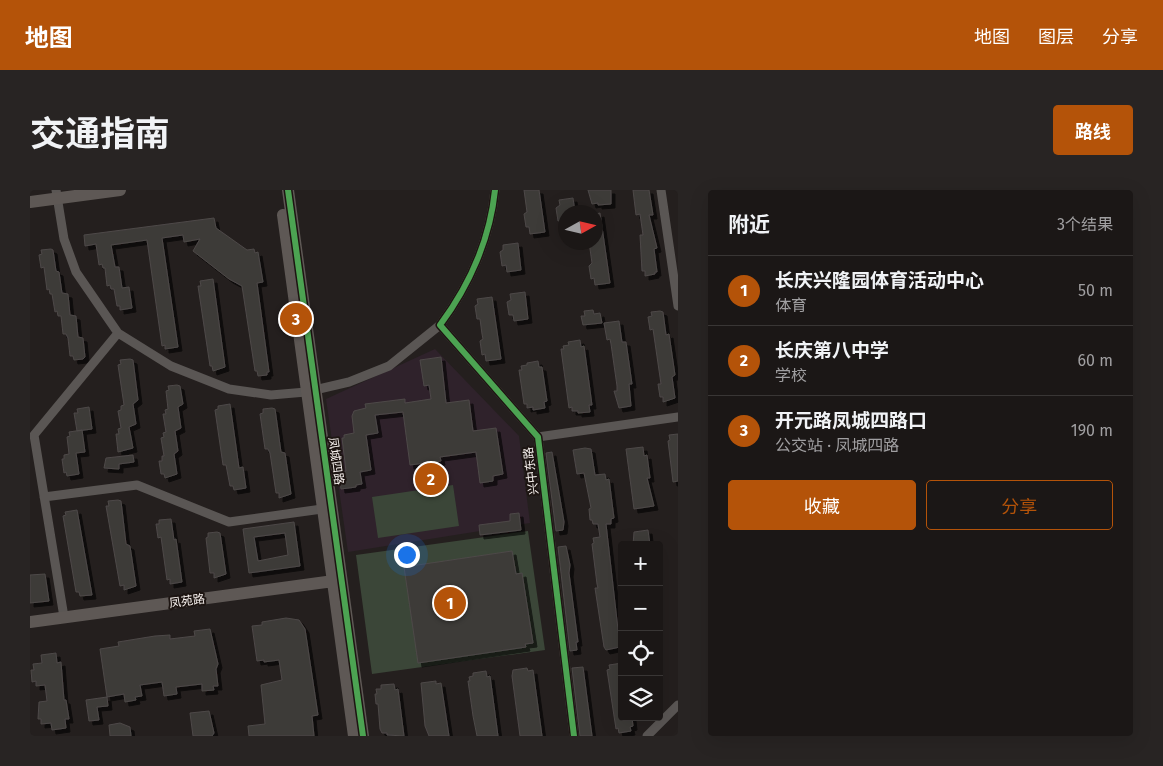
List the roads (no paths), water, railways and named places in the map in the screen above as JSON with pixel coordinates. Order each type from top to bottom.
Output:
[{"type":"street","points":[[30,202],[57,194],[120,190]]},
{"type":"street","name":"凤城四路","points":[[279,190],[363,736]]},
{"type":"street","name":"凤城四路","points":[[288,190],[322,509],[338,580],[354,736]]},
{"type":"street","points":[[57,194],[64,239],[76,272],[118,332],[171,366],[229,389],[271,395],[310,391],[349,382],[389,366],[440,325],[458,301],[485,241],[495,190]]},
{"type":"street","points":[[661,190],[678,306]]},
{"type":"street","name":"兴中东路","points":[[440,325],[538,437],[574,736]]},
{"type":"street","points":[[64,617],[34,435],[118,332]]},
{"type":"street","points":[[538,437],[678,416]]},
{"type":"street","points":[[44,497],[137,485],[229,522],[322,509]]},
{"type":"street","name":"凤苑路","points":[[30,622],[338,580]]},
{"type":"street","points":[[647,736],[678,705]]},
{"type":"place","name":"开元路凤城四路口","points":[[296,319]]},
{"type":"place","name":"长庆第八中学","points":[[431,479]]},
{"type":"place","name":"长庆兴隆园体育活动中心","points":[[450,603]]}]
